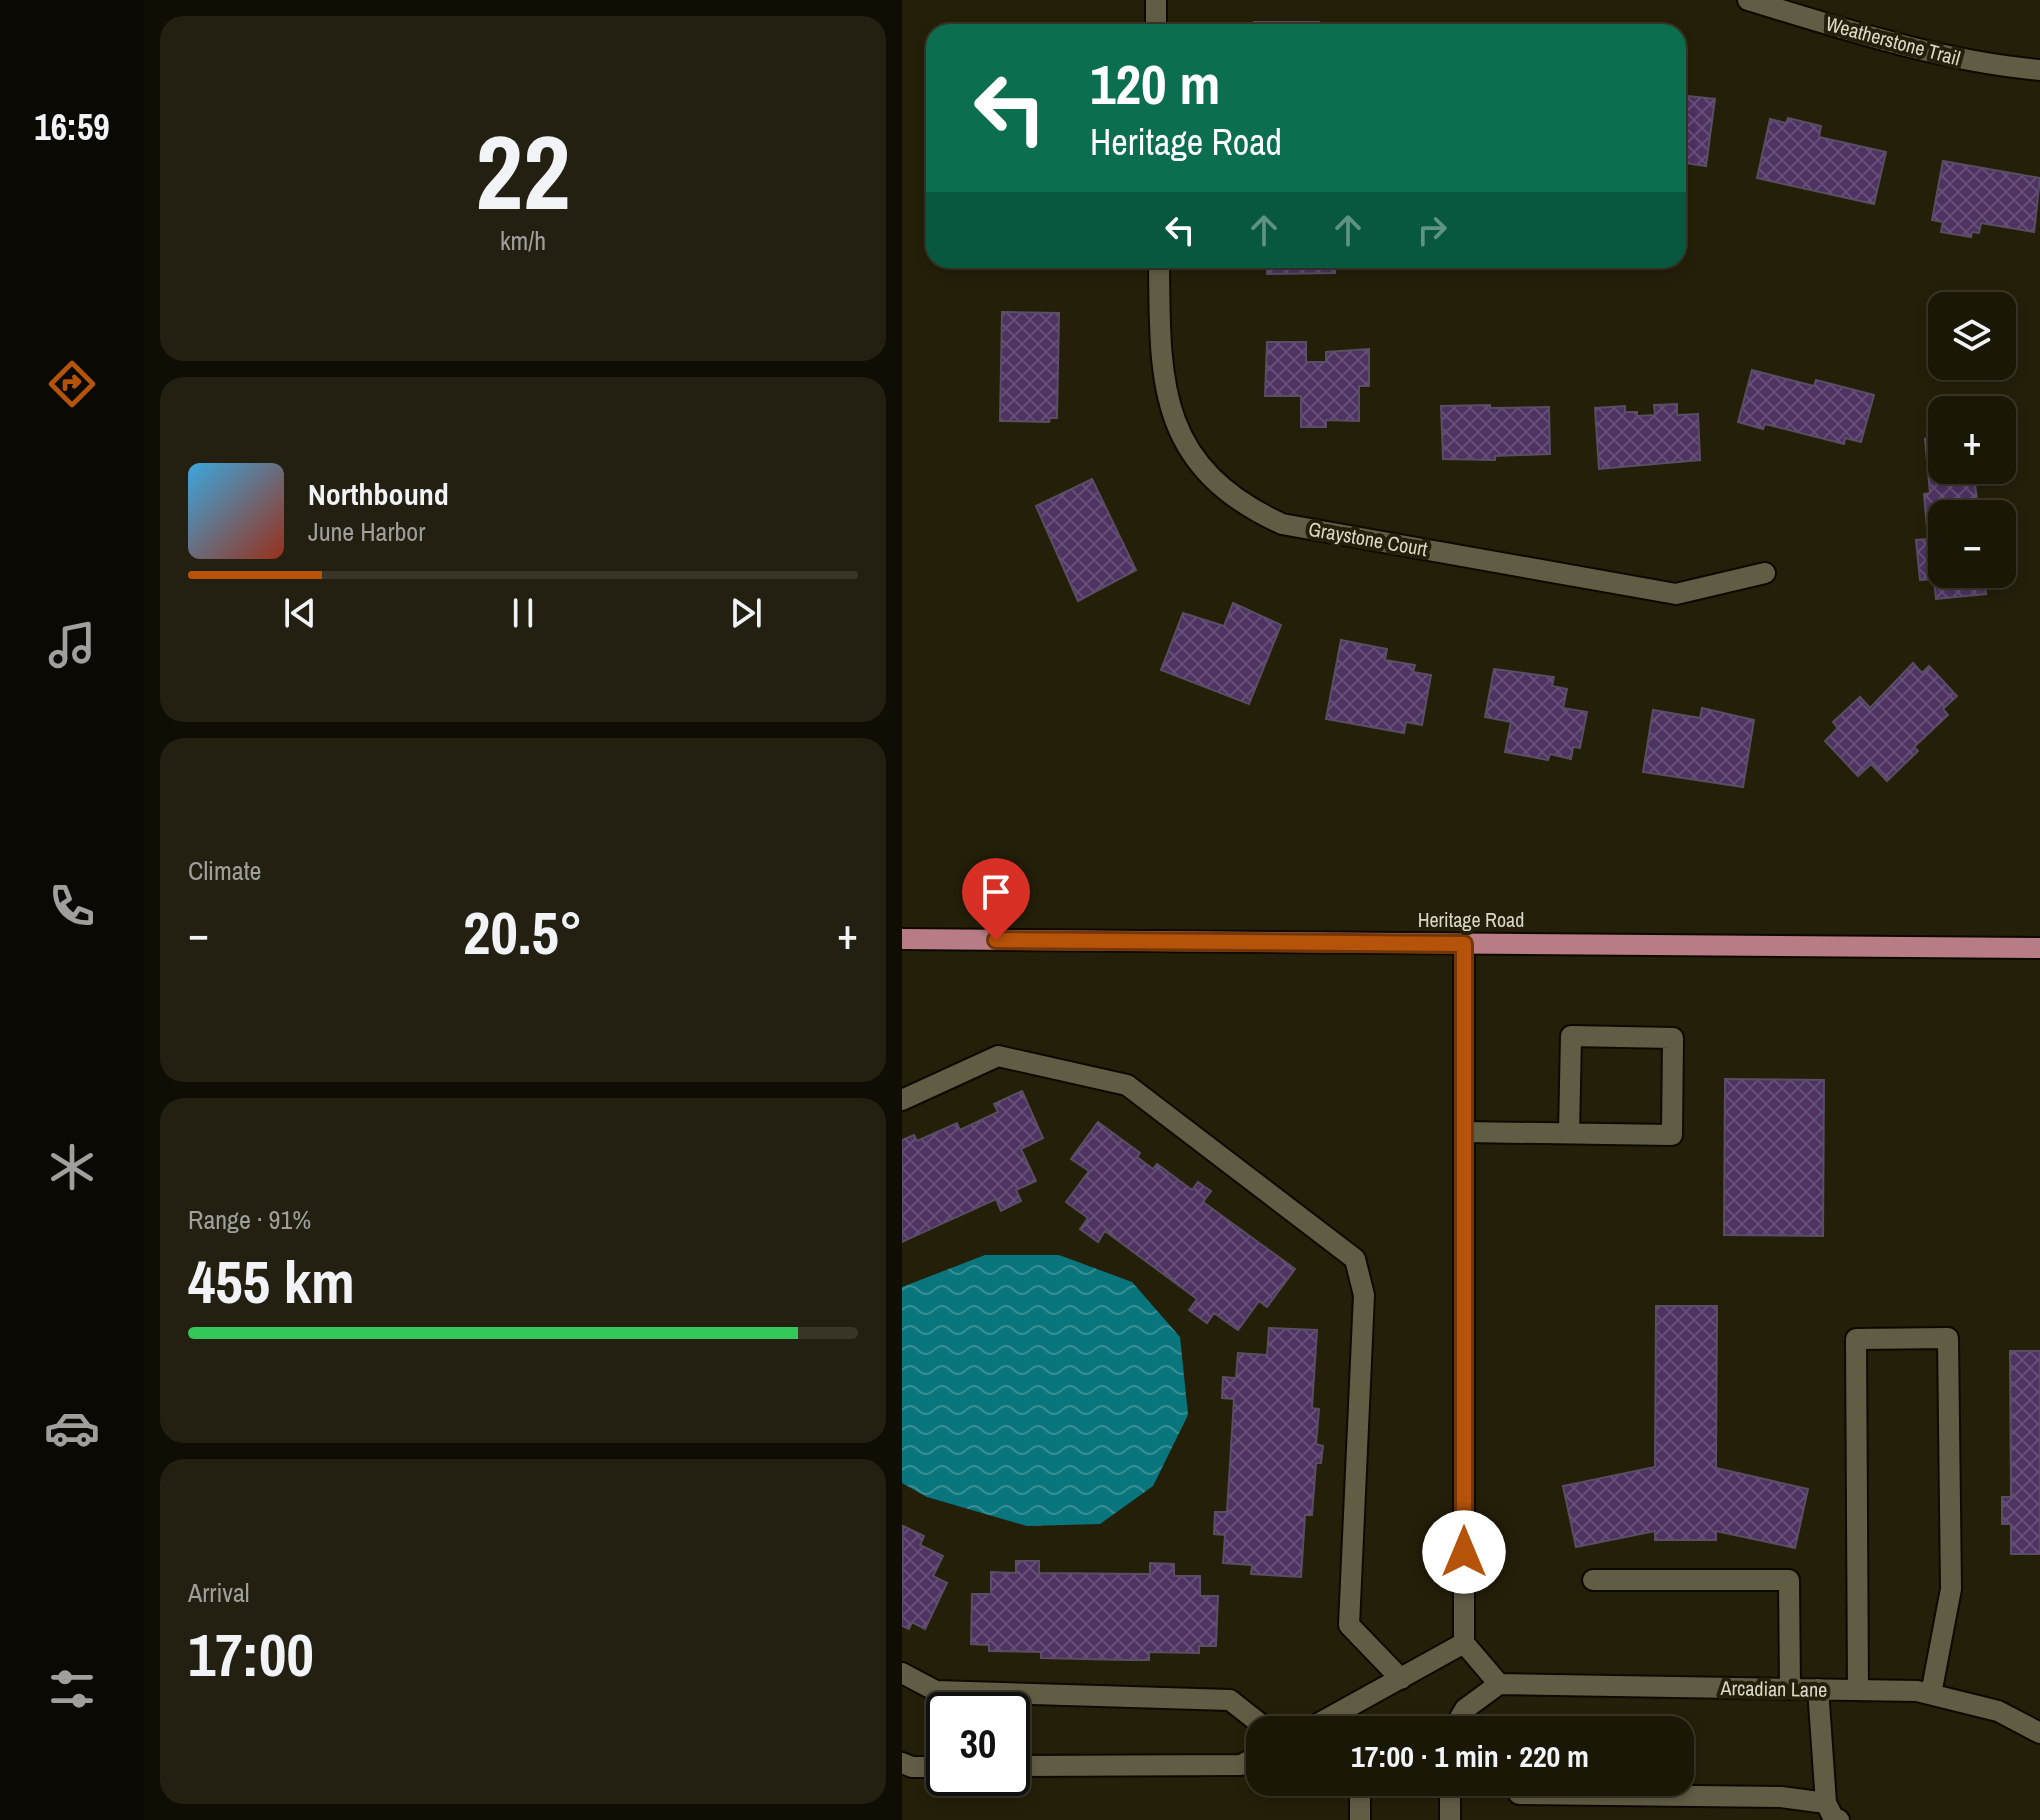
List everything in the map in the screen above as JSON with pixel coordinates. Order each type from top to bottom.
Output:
[{"type":"main road","name":"Heritage Road","points":[[902,939],[2040,948]]},
{"type":"street","points":[[1156,0],[1156,24]]},
{"type":"street","name":"Weatherstone Trail","points":[[1748,0],[1914,48],[1988,65],[2040,70]]},
{"type":"street","name":"Graystone Court","points":[[1159,268],[1159,356],[1163,388],[1174,419],[1187,446],[1206,472],[1252,510],[1282,524],[1676,594],[1765,573]]},
{"type":"street","points":[[1461,1716],[1465,1709],[1499,1684],[1464,1643],[1464,944]]},
{"type":"street","points":[[1464,1132],[1672,1135],[1673,1038],[1571,1036],[1569,1133]]},
{"type":"street","points":[[902,1100],[998,1056],[1127,1085],[1355,1259],[1364,1295],[1349,1625],[1401,1679]]},
{"type":"street","points":[[1858,1690],[1856,1339],[1948,1338],[1951,1589],[1931,1694]]},
{"type":"street","points":[[1593,1580],[1789,1580],[1790,1689]]},
{"type":"street","points":[[1350,1716],[1401,1679],[1464,1643]]},
{"type":"street","points":[[902,1673],[936,1691],[1230,1700],[1250,1716]]},
{"type":"street","name":"Arcadian Lane","points":[[1499,1684],[1931,1694],[1998,1711],[2040,1733]]},
{"type":"street","points":[[1818,1689],[1826,1803],[1833,1817],[1839,1820]]},
{"type":"street","points":[[1030,1766],[1241,1765],[1246,1762]]},
{"type":"street","points":[[902,1763],[926,1767]]},
{"type":"street","points":[[1360,1796],[1360,1820]]},
{"type":"street","points":[[1450,1796],[1450,1820]]},
{"type":"street","points":[[1694,1796],[1781,1797],[1826,1803]]},
{"type":"water","points":[[985,1255],[1059,1255],[1132,1282],[1180,1337],[1188,1415],[1153,1486],[1100,1524],[1027,1526],[927,1497],[902,1483],[902,1287]]},
{"type":"building","points":[[1254,22],[1319,22],[1319,24]]},
{"type":"building","points":[[1686,96],[1715,99],[1706,166],[1686,163]]},
{"type":"building","points":[[1788,118],[1821,126],[1819,137],[1886,152],[1874,204],[1757,178],[1770,119],[1786,123]]},
{"type":"building","points":[[1943,161],[2040,178],[2034,232],[1981,223],[1979,233],[1972,232],[1971,237],[1941,232],[1943,222],[1932,220]]},
{"type":"building","points":[[1005,268],[1052,268],[1052,269]]},
{"type":"building","points":[[1267,268],[1335,268],[1335,273],[1267,274]]},
{"type":"building","points":[[1002,312],[1059,313],[1057,418],[1050,418],[1049,422],[1000,421]]},
{"type":"building","points":[[1267,342],[1306,342],[1306,362],[1326,362],[1326,352],[1369,349],[1369,386],[1359,386],[1359,421],[1326,420],[1326,427],[1301,427],[1301,396],[1265,396]]},
{"type":"building","points":[[1752,370],[1814,386],[1816,380],[1874,395],[1861,442],[1845,438],[1844,444],[1765,424],[1763,429],[1738,422]]},
{"type":"building","points":[[1677,404],[1677,415],[1698,414],[1700,460],[1599,469],[1595,408],[1625,406],[1625,412],[1637,412],[1637,416],[1655,415],[1654,405]]},
{"type":"building","points":[[1490,405],[1490,408],[1549,407],[1550,454],[1495,456],[1495,460],[1443,459],[1441,406]]},
{"type":"building","points":[[1925,439],[1928,439],[1928,471]]},
{"type":"building","points":[[1092,479],[1136,570],[1078,601],[1036,506]]},
{"type":"building","points":[[1929,484],[1975,484],[1977,500],[1928,500],[1928,539],[1924,494],[1930,493]]},
{"type":"building","points":[[1928,539],[1928,579],[1920,580],[1916,540]]},
{"type":"building","points":[[1935,588],[1985,588],[1986,594],[1936,599]]},
{"type":"building","points":[[1233,603],[1281,625],[1249,704],[1161,670],[1183,613],[1224,626]]},
{"type":"building","points":[[1341,640],[1387,649],[1385,660],[1415,665],[1413,672],[1431,675],[1422,725],[1406,722],[1404,733],[1326,719]]},
{"type":"building","points":[[1913,663],[1922,673],[1929,666],[1957,696],[1943,709],[1948,715],[1914,747],[1918,751],[1887,781],[1871,764],[1858,776],[1825,741],[1838,728],[1833,722],[1860,697],[1870,708]]},
{"type":"building","points":[[1494,669],[1554,677],[1552,686],[1567,689],[1563,708],[1587,712],[1580,748],[1573,747],[1571,759],[1550,754],[1548,760],[1505,752],[1511,722],[1485,717]]},
{"type":"building","points":[[1702,708],[1754,720],[1743,787],[1643,772],[1653,710],[1700,718]]},
{"type":"building","points":[[1725,1079],[1824,1080],[1823,1236],[1724,1235]]},
{"type":"building","points":[[1022,1091],[1043,1138],[1021,1149],[1036,1181],[1016,1190],[1021,1201],[1001,1211],[996,1199],[902,1242],[902,1140],[914,1135],[917,1141],[957,1123],[960,1130],[998,1112],[994,1104]]},
{"type":"building","points":[[1098,1122],[1140,1153],[1137,1157],[1153,1169],[1157,1164],[1192,1190],[1198,1182],[1211,1191],[1203,1202],[1295,1269],[1267,1307],[1259,1301],[1238,1330],[1214,1313],[1207,1323],[1189,1310],[1197,1299],[1105,1231],[1098,1242],[1080,1229],[1088,1218],[1066,1202],[1089,1171],[1071,1159]]},
{"type":"building","points":[[1656,1306],[1717,1306],[1716,1468],[1808,1489],[1795,1548],[1716,1531],[1716,1540],[1655,1540],[1655,1531],[1576,1547],[1563,1486],[1655,1467]]},
{"type":"building","points":[[1269,1328],[1317,1330],[1312,1408],[1319,1409],[1316,1444],[1323,1446],[1321,1463],[1316,1463],[1312,1515],[1305,1515],[1301,1577],[1251,1574],[1252,1565],[1223,1563],[1225,1535],[1214,1534],[1215,1512],[1227,1512],[1234,1399],[1222,1398],[1223,1377],[1236,1378],[1238,1353],[1267,1355]]},
{"type":"building","points":[[2010,1351],[2040,1351],[2040,1554],[2011,1554],[2011,1524],[2002,1524],[2002,1497],[2011,1497]]},
{"type":"building","points":[[903,1526],[924,1536],[920,1545],[943,1556],[933,1576],[947,1583],[925,1629],[912,1622],[909,1629],[902,1626]]},
{"type":"building","points":[[1016,1561],[1039,1561],[1039,1573],[1150,1574],[1150,1563],[1174,1564],[1174,1576],[1200,1576],[1200,1596],[1218,1596],[1216,1646],[1199,1646],[1199,1653],[1149,1652],[1149,1660],[1129,1660],[1041,1658],[1041,1652],[989,1651],[989,1645],[971,1644],[972,1594],[991,1594],[991,1572],[1016,1573]]},
{"type":"route","points":[[996,940],[1464,944],[1464,1552]]}]
